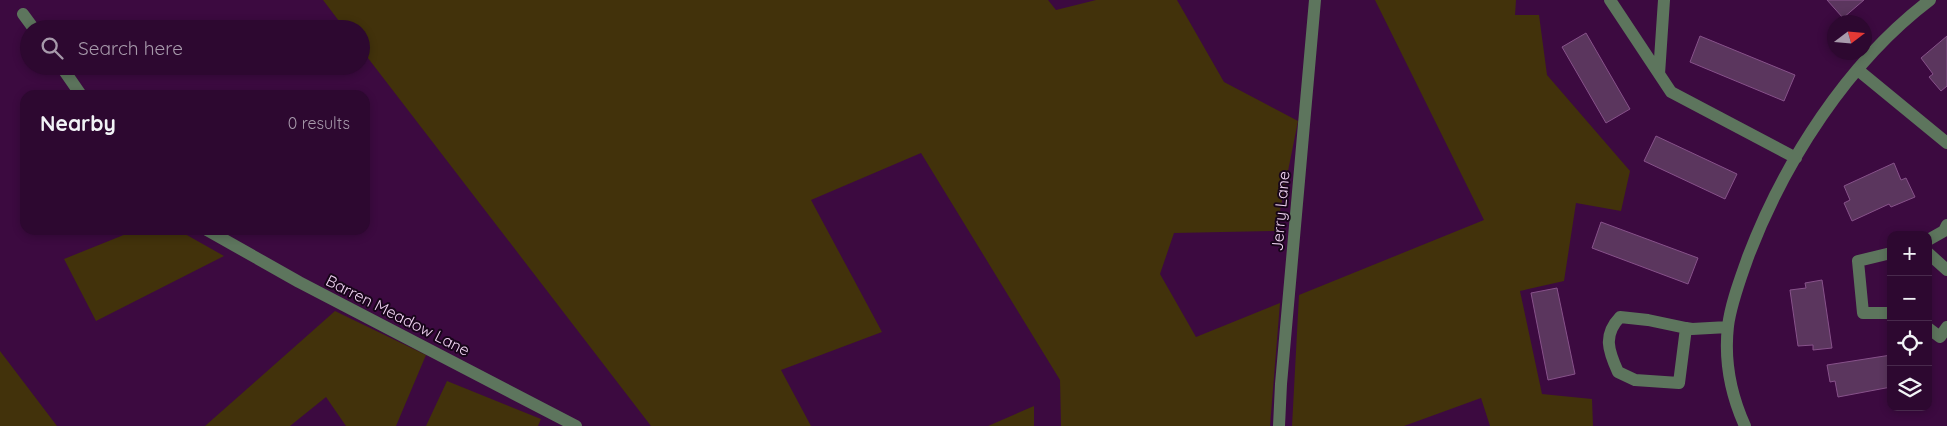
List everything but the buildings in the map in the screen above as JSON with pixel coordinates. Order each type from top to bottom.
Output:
[{"type":"street","name":"Jerry Lane","points":[[1279,426],[1281,384],[1315,0]]},
{"type":"street","points":[[1610,0],[1671,92],[1796,158]]},
{"type":"street","points":[[1659,74],[1664,0]]},
{"type":"street","points":[[1745,426],[1731,385],[1727,354],[1728,327],[1732,308],[1753,245],[1772,202],[1796,158],[1832,104],[1858,70],[1896,29],[1928,0]]},
{"type":"street","points":[[24,14],[28,20]]},
{"type":"street","points":[[1858,70],[1946,140]]},
{"type":"street","points":[[67,75],[77,90]]},
{"type":"street","points":[[1932,238],[1944,231],[1947,225]]},
{"type":"street","name":"Barren Meadow Lane","points":[[216,235],[299,282],[576,426]]},
{"type":"street","points":[[1887,254],[1858,261],[1863,313],[1887,313]]},
{"type":"street","points":[[1932,257],[1947,270]]},
{"type":"street","points":[[1686,328],[1680,383],[1635,380],[1618,372],[1609,352],[1611,327],[1620,316],[1692,329],[1728,327]]},
{"type":"street","points":[[1932,331],[1940,337],[1947,327]]},
{"type":"shaded area","points":[[323,0],[1048,0],[1056,10],[1096,0],[1177,0],[1224,82],[1298,121],[1276,231],[1174,233],[1160,274],[1196,337],[1280,303],[1270,426],[1061,426],[1060,380],[921,153],[811,200],[882,332],[781,370],[811,426],[651,426],[370,61],[370,20],[338,20]]},
{"type":"shaded area","points":[[1375,0],[1516,0],[1515,15],[1539,15],[1547,75],[1630,171],[1621,211],[1576,203],[1564,281],[1520,291],[1542,394],[1592,399],[1593,426],[1490,426],[1481,398],[1404,426],[1292,426],[1299,295],[1484,220]]},
{"type":"shaded area","points":[[124,235],[187,235],[224,256],[96,321],[64,259]]},
{"type":"shaded area","points":[[335,311],[426,355],[396,426],[346,426],[326,397],[290,426],[205,426]]},
{"type":"shaded area","points":[[0,351],[57,426],[0,426]]},
{"type":"shaded area","points":[[447,381],[541,419],[538,426],[426,426]]},
{"type":"shaded area","points":[[1034,406],[1034,426],[988,426]]}]
